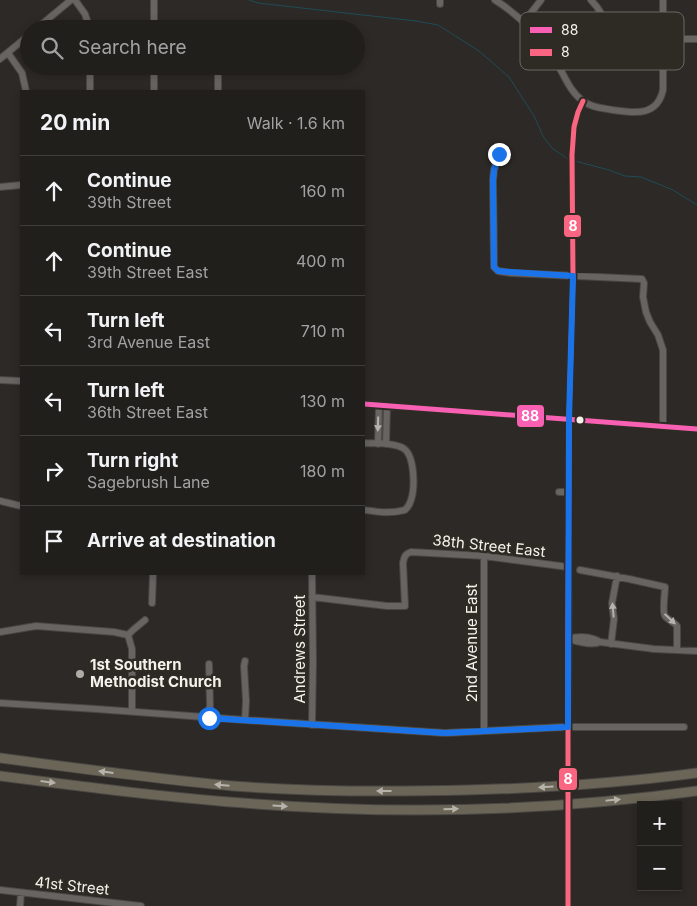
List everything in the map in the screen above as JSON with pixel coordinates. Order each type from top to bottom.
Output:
[{"type":"highway","points":[[0,758],[188,782],[335,791],[508,789],[578,785],[697,773]]},
{"type":"highway","points":[[0,776],[194,799],[367,809],[536,806],[697,791]]},
{"type":"street","points":[[47,20],[71,0]]},
{"type":"street","points":[[75,0],[87,20]]},
{"type":"street","points":[[154,0],[154,20]]},
{"type":"street","points":[[496,0],[520,18]]},
{"type":"street","points":[[532,12],[541,0]]},
{"type":"street","points":[[591,0],[600,12]]},
{"type":"street","points":[[684,39],[697,39]]},
{"type":"street","points":[[0,59],[20,42]]},
{"type":"street","points":[[8,52],[20,70]]},
{"type":"street","points":[[561,70],[570,87],[583,101],[596,107],[638,113],[648,110],[660,100],[663,90],[663,70]]},
{"type":"street","points":[[23,75],[26,90]]},
{"type":"street","points":[[90,75],[90,90]]},
{"type":"street","points":[[154,75],[154,90]]},
{"type":"street","points":[[218,75],[218,90]]},
{"type":"street","points":[[568,906],[568,567],[569,419],[573,276],[572,155],[574,127],[583,101]]},
{"type":"street","points":[[499,154],[493,180],[494,267],[498,271],[642,279],[644,283],[643,297],[646,312],[658,335],[663,350],[663,426]]},
{"type":"street","points":[[0,187],[20,185]]},
{"type":"street","points":[[0,380],[20,381]]},
{"type":"street","points":[[365,404],[697,429]]},
{"type":"street","points":[[378,444],[379,405]]},
{"type":"street","points":[[386,444],[387,406]]},
{"type":"street","points":[[365,444],[386,444],[404,448],[411,460],[412,469],[412,501],[405,510],[396,513],[365,510]]},
{"type":"street","points":[[559,492],[569,492]]},
{"type":"street","points":[[0,501],[20,506]]},
{"type":"street","name":"38th Street East","points":[[312,597],[386,606],[405,606],[404,558],[406,554],[416,551],[484,556],[568,567]]},
{"type":"street","name":"2nd Avenue East","points":[[484,556],[484,730]]},
{"type":"street","points":[[580,570],[665,587],[664,614],[666,618],[677,626],[677,650]]},
{"type":"street","points":[[152,603],[153,575]]},
{"type":"street","name":"Andrews Street","points":[[312,575],[312,725]]},
{"type":"street","points":[[611,644],[614,619],[612,602],[617,576]]},
{"type":"street","points":[[128,636],[144,620]]},
{"type":"street","points":[[0,632],[36,626],[114,632],[128,636]]},
{"type":"street","points":[[128,636],[132,649],[132,711]]},
{"type":"street","points":[[568,639],[582,637],[611,644],[697,651]]},
{"type":"street","points":[[245,662],[245,720]]},
{"type":"street","points":[[209,664],[209,718]]},
{"type":"street","points":[[0,703],[445,733],[568,727],[684,727]]},
{"type":"street","name":"41st Street","points":[[0,890],[141,906]]},
{"type":"street","points":[[20,906],[21,892]]},
{"type":"waterway","points":[[249,0],[258,3],[438,25],[479,51],[509,77],[534,116],[544,138],[553,149],[568,159]]},
{"type":"waterway","points":[[575,161],[625,176],[641,177],[673,190],[697,205]]},
{"type":"transit line","name":"8","points":[[568,906],[569,419],[573,276],[572,155],[574,127],[583,101]]},
{"type":"transit line","name":"88","points":[[365,404],[697,429]]},
{"type":"place","name":"1st Southern Methodist Church","points":[[80,674]]},
{"type":"route","points":[[209,718],[445,733],[568,727],[569,419],[573,276],[498,271],[494,267],[493,180],[496,160],[499,154]]}]
